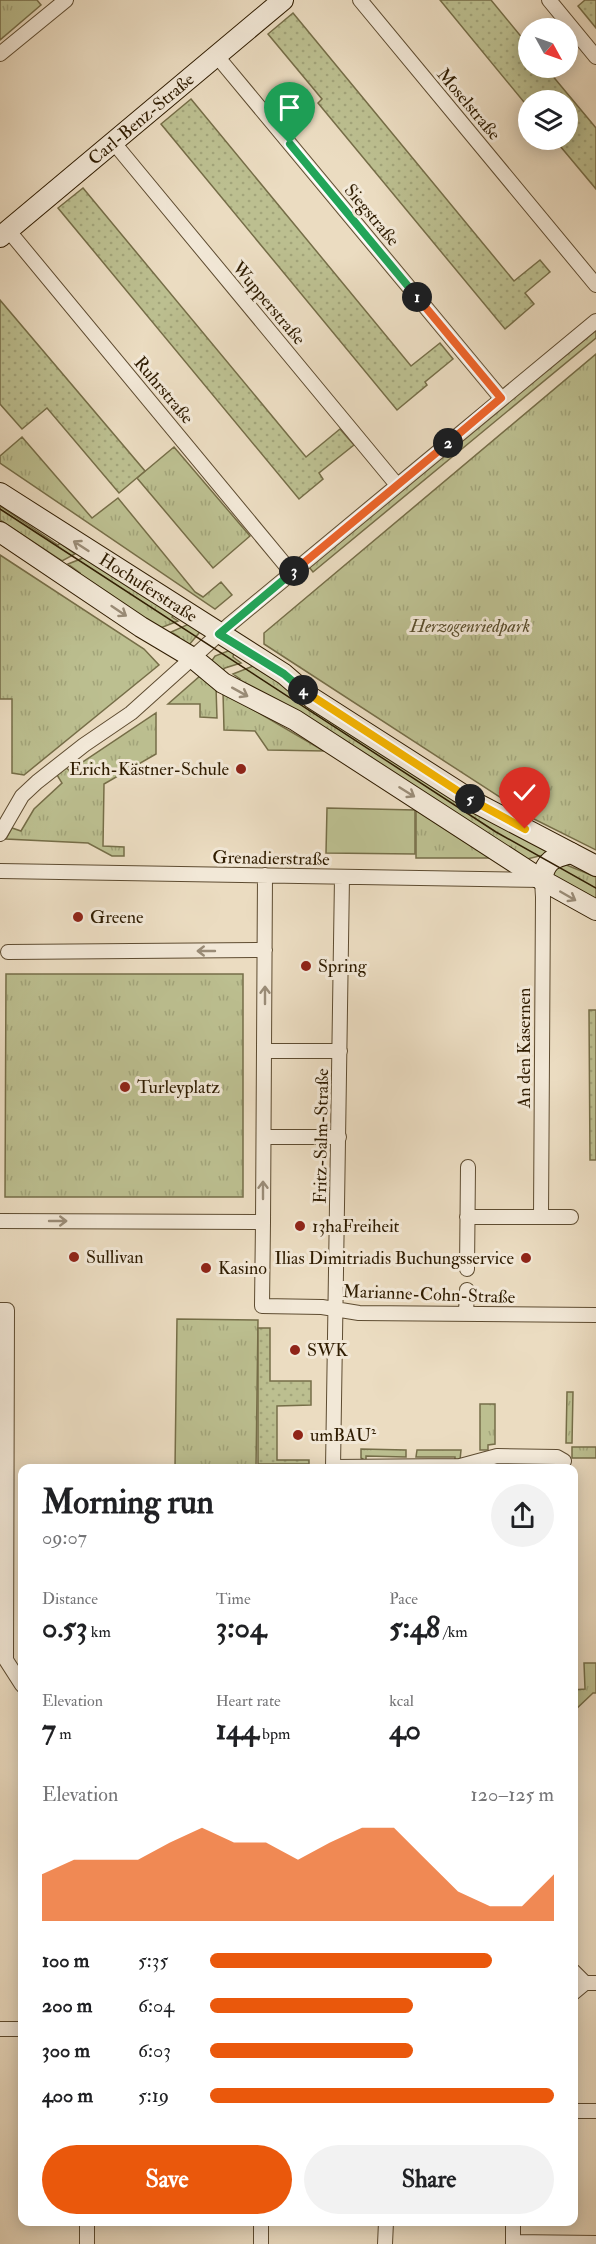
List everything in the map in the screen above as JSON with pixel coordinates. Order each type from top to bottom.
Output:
[{"type":"street","name":"Carl-Benz-Straße","points":[[4,234],[283,0]]},
{"type":"street","name":"Moselstraße","points":[[360,0],[596,285]]},
{"type":"street","points":[[549,0],[596,57]]},
{"type":"street","points":[[0,54],[60,2]]},
{"type":"street","name":"Siegstraße","points":[[216,55],[501,398]]},
{"type":"street","name":"Wupperstraße","points":[[114,143],[397,485]]},
{"type":"street","name":"Ruhrstraße","points":[[4,234],[292,573]]},
{"type":"street","points":[[0,834],[22,796],[37,782],[84,745],[131,713],[219,634],[596,321]]},
{"type":"street","name":"Hochuferstraße","points":[[0,493],[284,674],[312,698],[476,803],[596,866]]},
{"type":"street","name":"Hochuferstraße","points":[[0,532],[141,627],[193,658],[223,683],[295,720],[542,880],[596,910]]},
{"type":"street","points":[[542,880],[544,867],[548,862],[571,853]]},
{"type":"street","name":"Grenadierstraße","points":[[0,871],[542,880]]},
{"type":"street","points":[[0,1221],[263,1222],[265,875]]},
{"type":"street","name":"Fritz-Salm-Straße","points":[[333,1464],[342,876]]},
{"type":"street","name":"An den Kasernen","points":[[541,1217],[542,880]]},
{"type":"street","points":[[8,952],[265,950]]},
{"type":"street","points":[[264,1051],[340,1051]]},
{"type":"street","points":[[264,1137],[339,1137]]},
{"type":"street","points":[[467,1269],[468,1167]]},
{"type":"street","points":[[467,1216],[571,1217]]},
{"type":"street","name":"Marianne-Cohn-Straße","points":[[263,1222],[262,1306],[322,1306],[359,1314],[596,1315]]},
{"type":"street","points":[[466,1314],[467,1290]]},
{"type":"street","points":[[4,1310],[6,1660],[18,1678]]},
{"type":"street","points":[[467,1464],[497,1456],[560,1462]]},
{"type":"street","points":[[578,1974],[591,1983]]},
{"type":"street","points":[[0,2029],[18,2030]]},
{"type":"street","points":[[578,2111],[596,2111]]},
{"type":"street","points":[[87,2226],[87,2244]]},
{"type":"street","points":[[261,2226],[261,2244]]},
{"type":"street","points":[[386,2226],[386,2244]]},
{"type":"street","points":[[513,2226],[513,2243],[596,2243]]},
{"type":"green space","points":[[0,0],[37,0],[41,5],[0,40]]},
{"type":"green space","points":[[440,0],[491,0],[518,33],[518,78],[554,78],[564,90],[518,90],[518,95]]},
{"type":"green space","points":[[585,0],[596,0],[596,28],[578,6]]},
{"type":"green space","points":[[293,13],[514,281],[540,260],[550,272],[525,293],[534,304],[505,329],[318,103],[322,99],[268,34]]},
{"type":"green space","points":[[191,99],[411,366],[440,343],[453,359],[425,382],[427,385],[397,410],[161,124]]},
{"type":"green space","points":[[578,106],[596,128],[596,189],[563,150],[578,150]]},
{"type":"green space","points":[[83,188],[306,457],[340,429],[354,445],[319,473],[323,479],[299,499],[58,208]]},
{"type":"green space","points":[[0,300],[145,471],[119,493],[47,408],[22,429],[0,404]]},
{"type":"green space","points":[[596,327],[596,338],[313,572],[309,567]]},
{"type":"green space","name":"Herzogenriedpark","points":[[596,354],[596,850],[532,818],[264,644],[264,633]]},
{"type":"green space","points":[[22,437],[92,518],[118,498],[195,592],[203,597],[221,582],[232,595],[215,609],[0,463],[0,456]]},
{"type":"green space","points":[[174,447],[250,536],[213,568],[137,478]]},
{"type":"green space","points":[[0,506],[75,554],[62,561],[0,520]]},
{"type":"green space","points":[[0,555],[144,649],[159,665],[24,775],[12,773],[12,699],[0,699]]},
{"type":"green space","points":[[86,555],[175,612],[172,617],[178,621],[158,629],[78,577],[80,573],[68,564]]},
{"type":"green space","points":[[191,623],[196,626],[199,633],[189,645],[176,641],[179,637],[171,632]]},
{"type":"green space","points":[[228,651],[234,653],[233,657],[241,663],[225,668],[220,673],[211,662],[215,656]]},
{"type":"green space","points":[[253,666],[552,853],[523,860],[237,684],[240,679],[233,674]]},
{"type":"green space","points":[[200,676],[216,687],[217,718],[200,717],[200,704],[168,704]]},
{"type":"green space","points":[[223,692],[324,751],[268,750],[255,731],[224,730]]},
{"type":"green space","points":[[156,713],[156,754],[104,784],[103,846],[124,847],[124,856],[112,856],[88,843],[6,839],[12,828],[21,831],[34,809],[62,783],[57,775],[66,768],[69,770],[81,763]]},
{"type":"green space","points":[[327,808],[415,810],[415,854],[326,853]]},
{"type":"green space","points":[[416,809],[492,858],[416,858]]},
{"type":"green space","points":[[564,864],[596,877],[596,903],[545,874]]},
{"type":"green space","name":"Turleyplatz","points":[[6,974],[243,974],[243,1197],[5,1197]]},
{"type":"green space","points":[[589,1010],[596,1010],[596,1160],[590,1160]]},
{"type":"green space","points":[[177,1319],[258,1320],[256,1464],[175,1464]]},
{"type":"green space","points":[[258,1328],[270,1328],[270,1381],[311,1381],[311,1405],[277,1406],[277,1460],[309,1460],[309,1464],[258,1464]]},
{"type":"green space","points":[[567,1392],[573,1392],[572,1443],[566,1443]]},
{"type":"green space","points":[[480,1404],[495,1404],[495,1444],[488,1445],[488,1450],[480,1450]]},
{"type":"green space","points":[[572,1447],[596,1447],[596,1458],[572,1458]]},
{"type":"green space","points":[[361,1449],[406,1450],[406,1457],[366,1456],[366,1461],[361,1458]]},
{"type":"green space","points":[[417,1450],[461,1450],[460,1460],[455,1462],[455,1457],[416,1457]]},
{"type":"green space","points":[[584,1663],[596,1663],[596,1693],[593,1693],[578,1707],[578,1690],[585,1689]]},
{"type":"tram line","points":[[0,509],[496,832],[596,888]]},
{"type":"place","name":"Erich-Kästner-Schule","points":[[241,769]]},
{"type":"place","name":"Greene","points":[[78,917]]},
{"type":"place","name":"Spring","points":[[306,966]]},
{"type":"place","name":"Turleyplatz","points":[[125,1087]]},
{"type":"place","name":"13haFreiheit","points":[[300,1226]]},
{"type":"place","name":"Sullivan","points":[[74,1257]]},
{"type":"place","name":"Ilias Dimitriadis Buchungsservice","points":[[526,1258]]},
{"type":"place","name":"Kasino","points":[[206,1268]]},
{"type":"place","name":"SWK","points":[[295,1350]]},
{"type":"place","name":"umBAU²","points":[[298,1435]]},
{"type":"route","points":[[290,144],[501,398],[219,634],[284,674],[312,698],[476,803],[525,829]]}]
